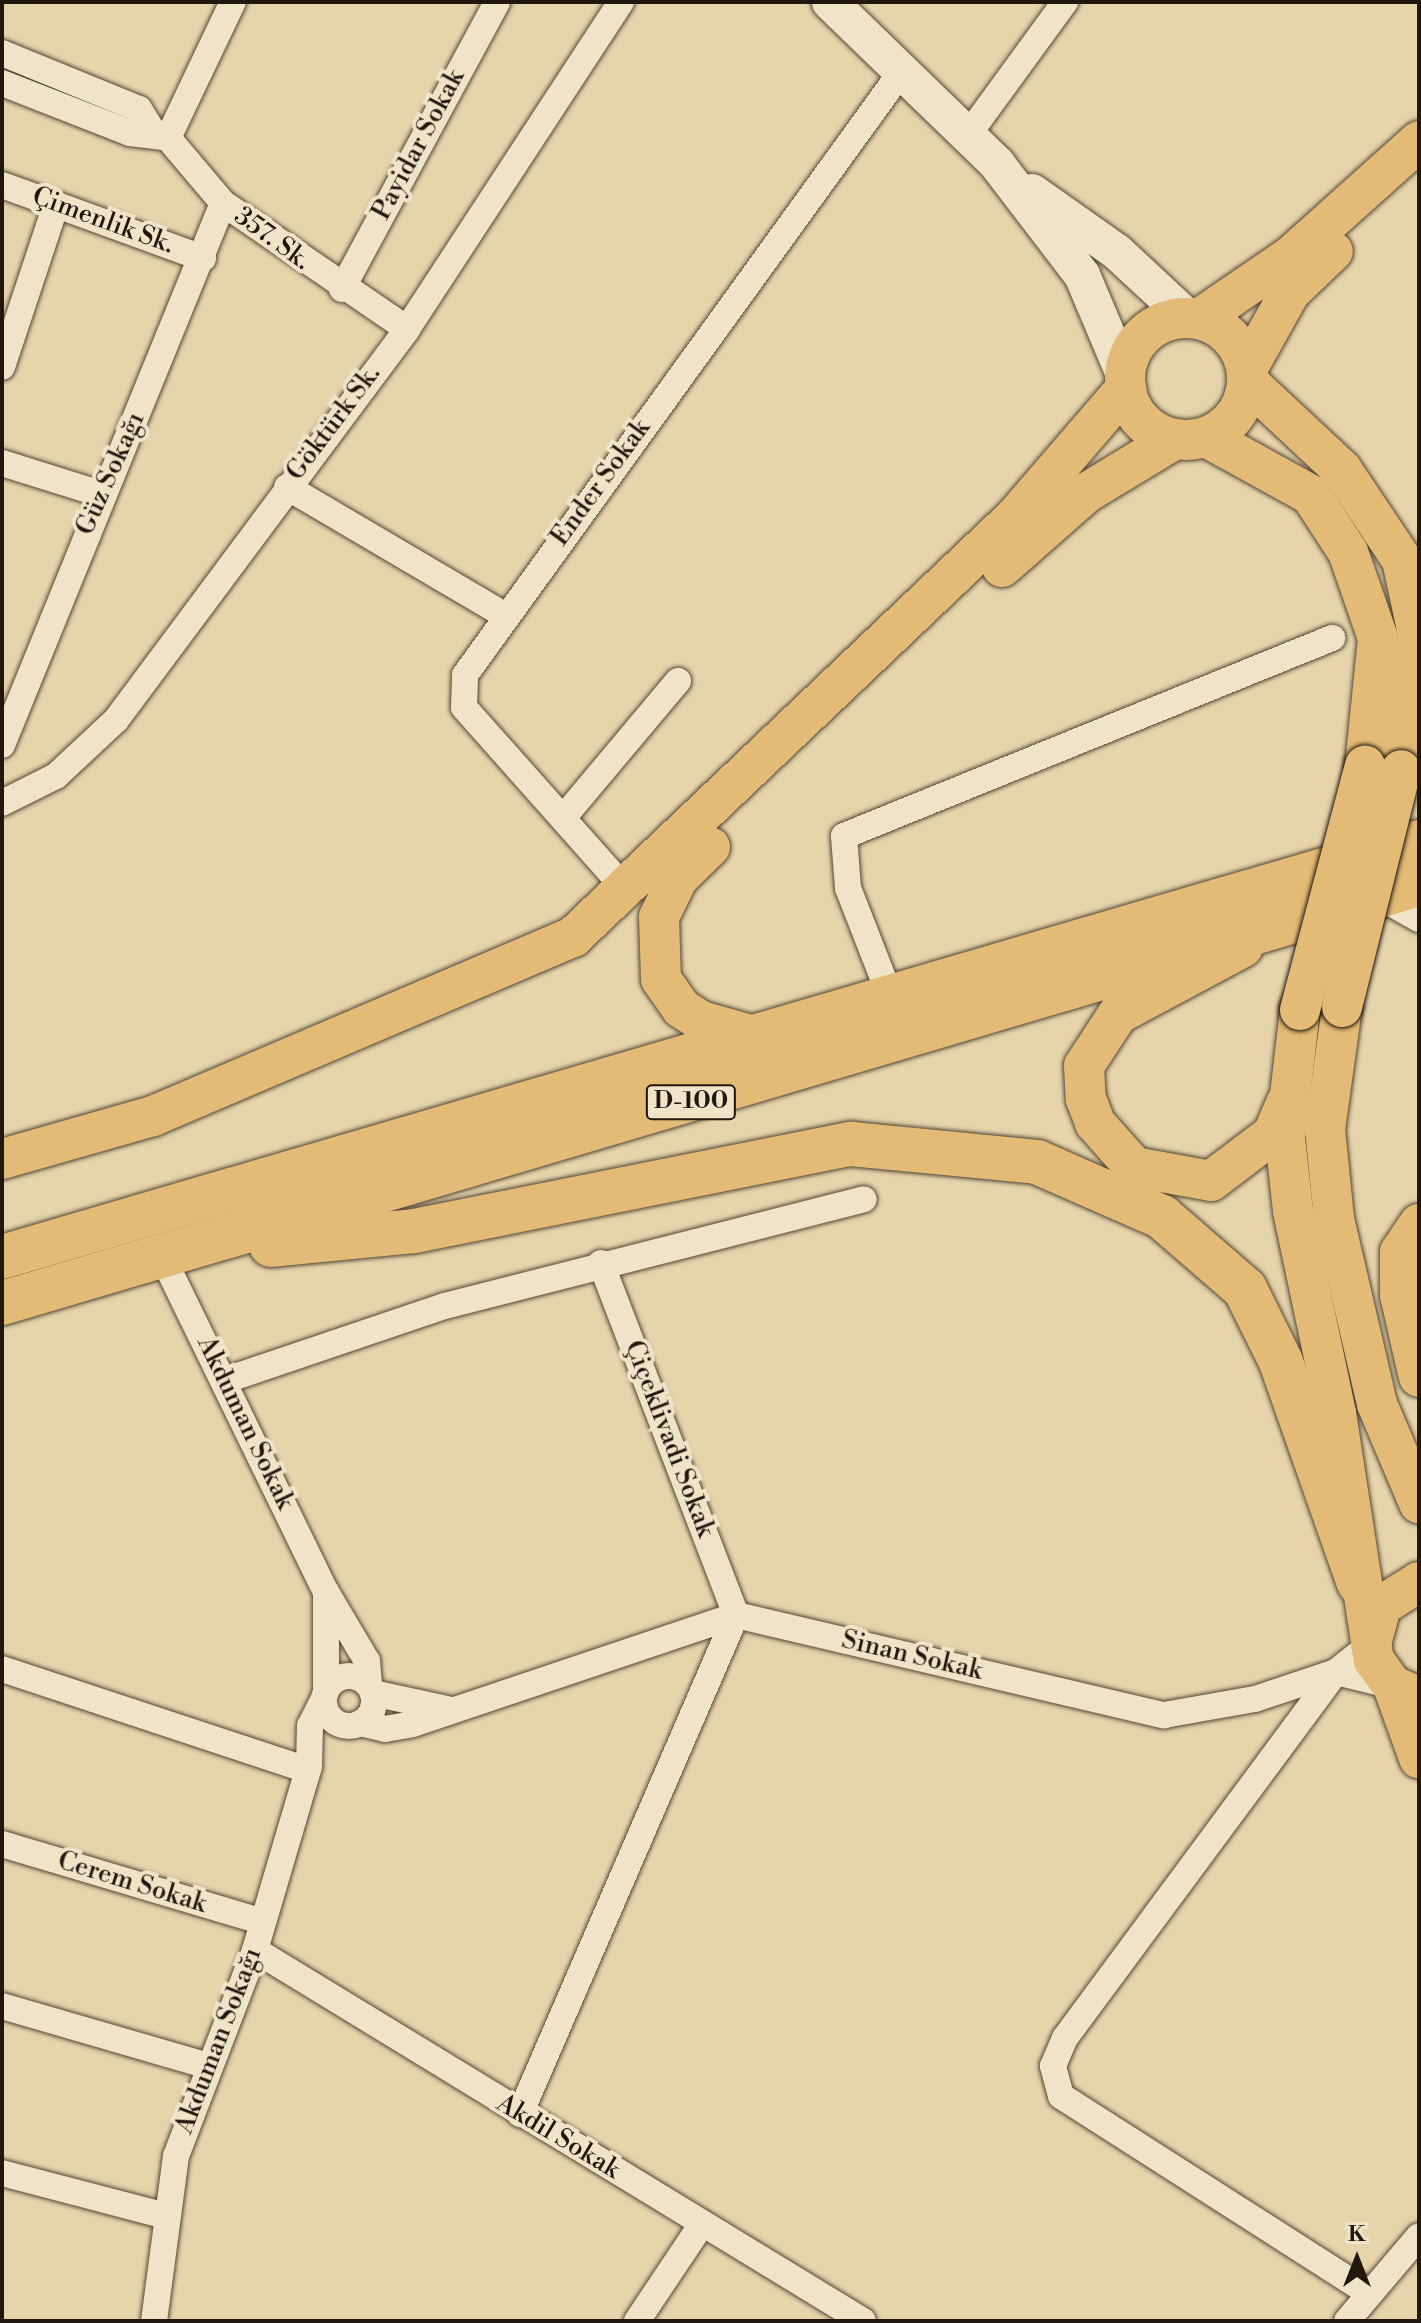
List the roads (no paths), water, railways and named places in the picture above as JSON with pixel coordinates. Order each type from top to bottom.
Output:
[{"type":"highway","name":"D-100","points":[[2,1257],[764,1039],[1419,842]]},
{"type":"highway","name":"D-100","points":[[2,1303],[1399,890]]},
{"type":"highway","points":[[162,1256],[414,1231],[851,1144],[1037,1162],[1162,1217],[1245,1289],[1281,1362],[1359,1583]]},
{"type":"main road","points":[[834,3],[904,68],[997,164],[1082,275],[1144,423],[1190,438],[1311,495],[1348,552],[1378,638],[1383,768],[1326,1116],[1334,1219],[1377,1404],[1419,1503]]},
{"type":"main road","points":[[2,1159],[153,1116],[573,937],[628,892],[1016,516],[1125,383],[1137,342],[1151,328],[1193,318],[1291,256],[1419,141]]},
{"type":"main road","points":[[997,164],[1117,252],[1193,318],[1230,336],[1248,375],[1342,470],[1402,560],[1418,634],[1383,768],[1300,1010],[1286,1104],[1293,1211],[1336,1413],[1359,1583],[1371,1644],[1406,1691],[1419,1758]]},
{"type":"main road","points":[[764,1039],[701,1021],[681,1008],[661,979],[659,917],[678,878],[1030,540],[1086,493],[1233,418],[1248,375],[1290,292],[1419,169]]},
{"type":"main road","points":[[1286,1104],[1273,1134],[1211,1181],[1163,1175],[1134,1167],[1095,1123],[1084,1066],[1118,1014],[1288,922]]},
{"type":"main road","points":[[1419,1224],[1400,1252],[1400,1295],[1419,1377]]},
{"type":"main road","points":[[1371,1644],[1381,1606],[1419,1582]]},
{"type":"street","points":[[2,83],[130,133],[161,134],[233,2]]},
{"type":"street","name":"Payidar Sokak","points":[[342,289],[497,2]]},
{"type":"street","name":"Göktürk Sk.","points":[[2,803],[56,776],[116,720],[407,329],[621,2]]},
{"type":"street","points":[[968,135],[1065,2]]},
{"type":"street","name":"357. Sk.","points":[[2,53],[139,109],[223,203],[342,289],[407,329]]},
{"type":"street","name":"Ender Sokak","points":[[628,892],[464,707],[465,675],[504,615],[904,68]]},
{"type":"street","name":"Çimenlik Sk.","points":[[2,185],[203,258]]},
{"type":"street","name":"Güz Sokağı","points":[[2,745],[101,494],[203,258],[223,203]]},
{"type":"street","points":[[2,367],[56,205]]},
{"type":"street","points":[[2,463],[101,494]]},
{"type":"street","points":[[287,487],[504,615]]},
{"type":"street","points":[[892,1001],[848,888],[844,836],[1332,638]]},
{"type":"street","points":[[563,818],[678,681]]},
{"type":"street","points":[[1399,890],[1419,919]]},
{"type":"street","points":[[226,1380],[601,1263],[864,1199]]},
{"type":"street","name":"Akduman Sokak","points":[[162,1256],[226,1380],[326,1592],[367,1661],[371,1690]]},
{"type":"street","name":"Çiçeklivadi Sokak","points":[[601,1263],[736,1615]]},
{"type":"street","name":"Akduman Sokak","points":[[325,1695],[326,1592]]},
{"type":"street","points":[[451,1710],[371,1690],[346,1676],[325,1695],[335,1722],[385,1729],[451,1710],[736,1615]]},
{"type":"street","points":[[520,2114],[736,1615]]},
{"type":"street","name":"Sinan Sokak","points":[[736,1615],[1164,1715],[1255,1699],[1336,1672],[1371,1644]]},
{"type":"street","points":[[2,1669],[308,1768]]},
{"type":"street","points":[[1366,2291],[1061,2096],[1053,2066],[1065,2038],[1336,1672],[1406,1691]]},
{"type":"street","points":[[356,1724],[372,1710],[371,1690]]},
{"type":"street","name":"Akduman Sokağı","points":[[154,2321],[166,2216],[205,2065],[255,1950],[308,1768],[310,1726],[325,1695]]},
{"type":"street","name":"Akduman Sokağı","points":[[308,1768],[356,1724]]},
{"type":"street","name":"Cerem Sokak","points":[[2,1844],[261,1921]]},
{"type":"street","name":"Akdil Sokak","points":[[255,1950],[863,2321]]},
{"type":"street","points":[[2,2006],[205,2065]]},
{"type":"street","points":[[2,2173],[166,2216]]},
{"type":"street","points":[[637,2321],[702,2224]]},
{"type":"street","points":[[1347,2321],[1366,2291],[1419,2236]]}]
